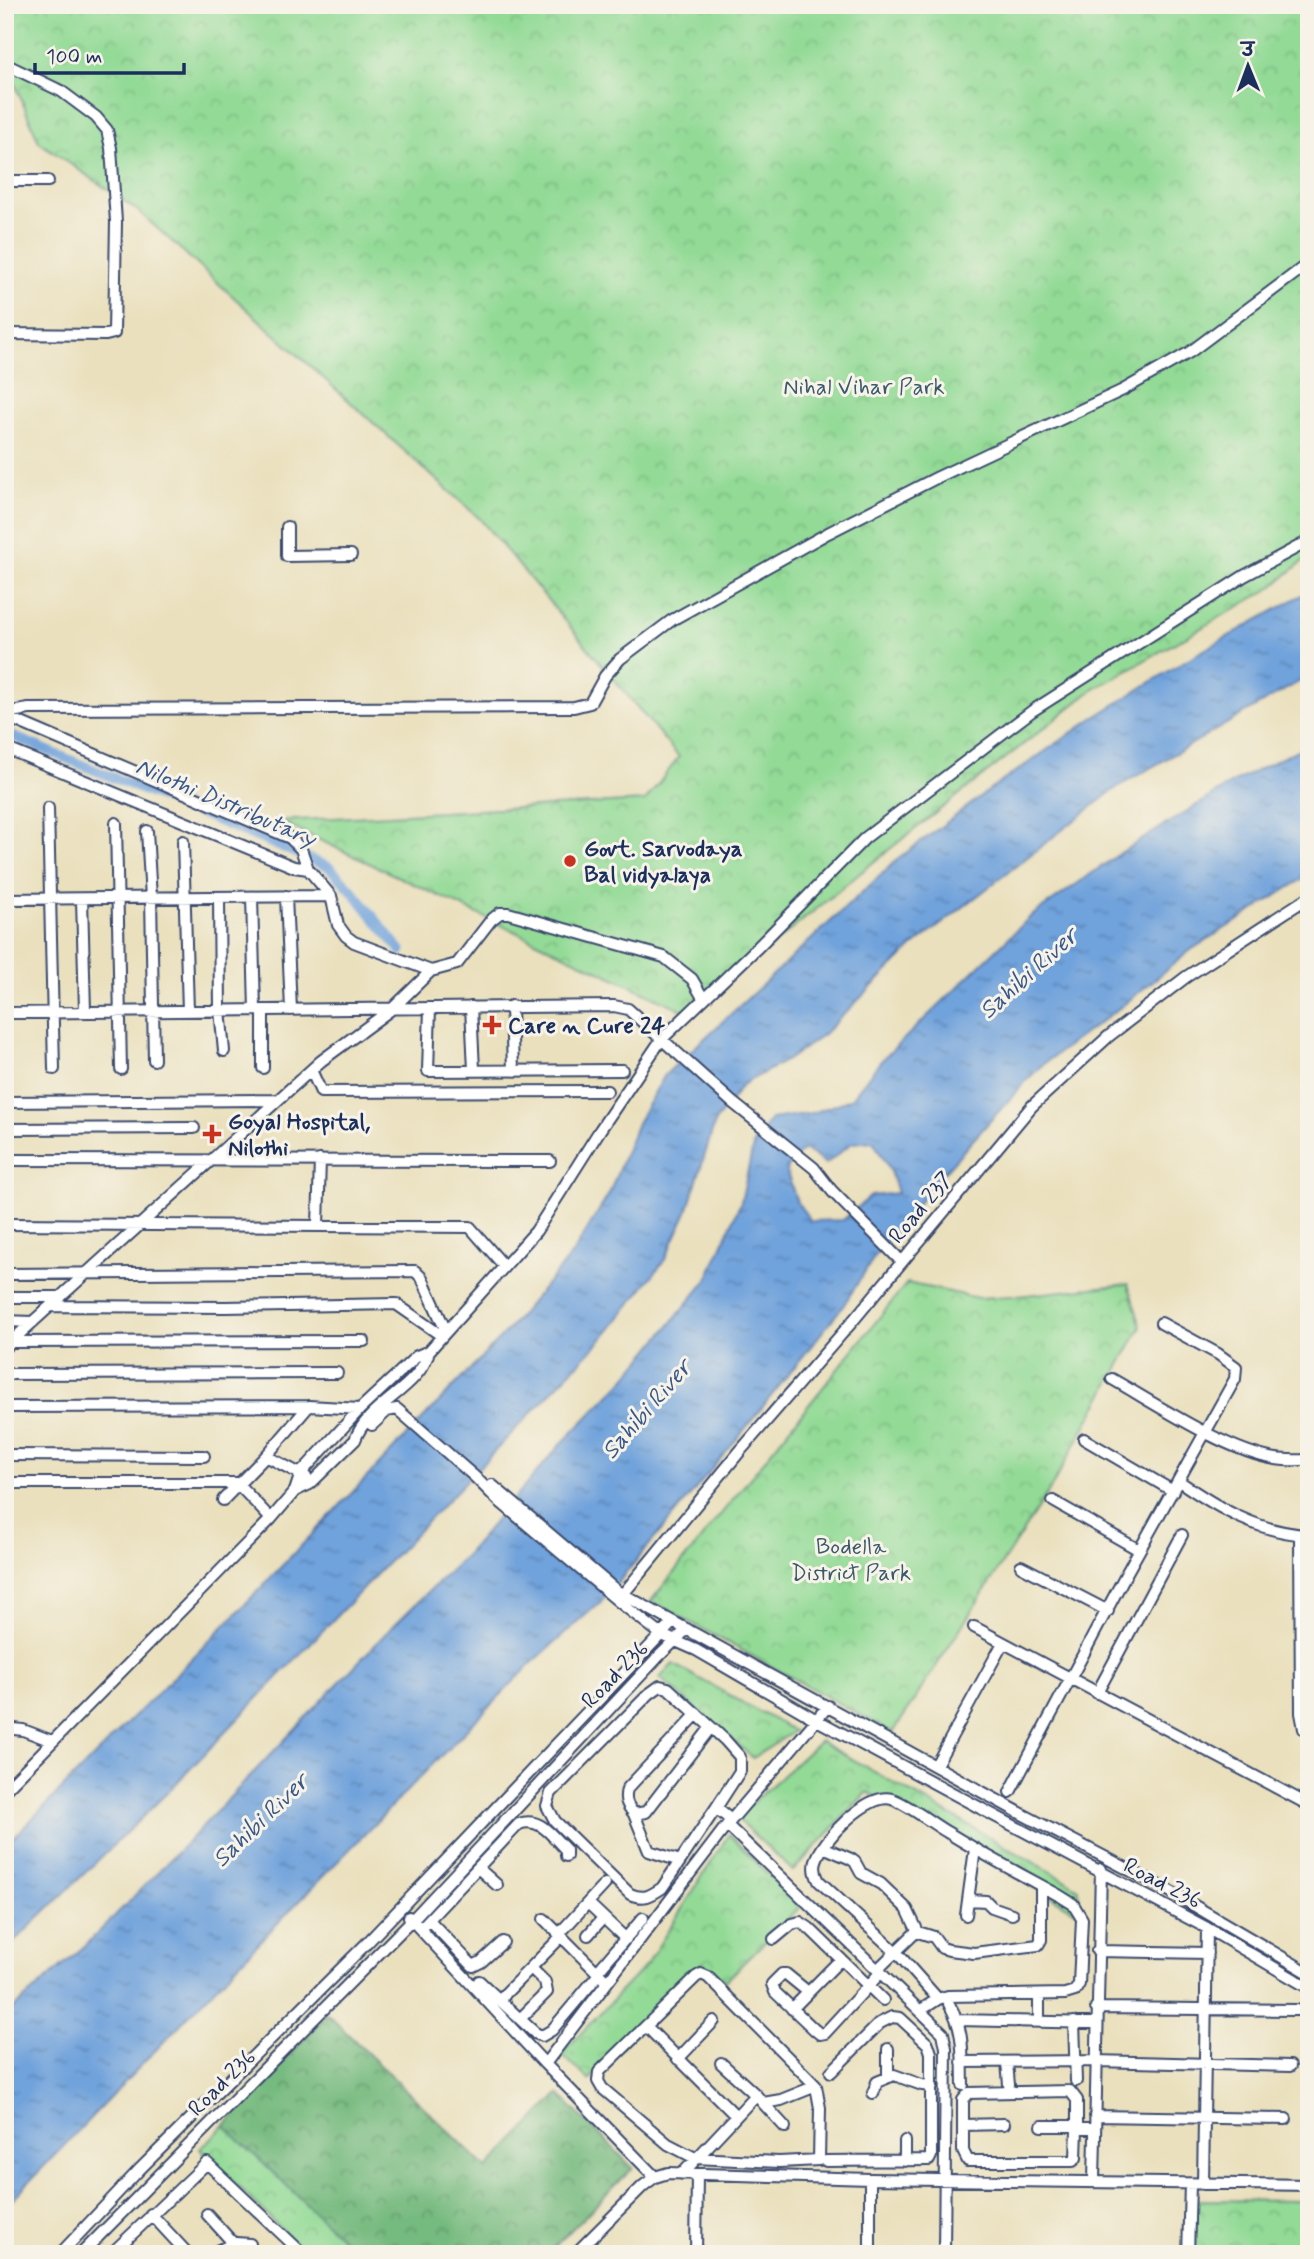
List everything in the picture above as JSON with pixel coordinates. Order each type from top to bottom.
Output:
[{"type":"street","points":[[5,64],[61,91],[96,117],[107,130],[111,148],[116,222],[114,333],[5,334]]},
{"type":"street","points":[[5,181],[48,181]]},
{"type":"street","points":[[5,715],[29,709],[574,707],[590,703],[605,676],[620,659],[672,620],[828,533],[937,477],[1123,390],[1189,352],[1309,263]]},
{"type":"street","points":[[287,527],[287,556],[351,555]]},
{"type":"street","points":[[355,1440],[383,1396],[417,1356],[429,1351],[536,1231],[661,1040],[757,949],[865,838],[1043,704],[1244,576],[1309,541]]},
{"type":"street","points":[[5,715],[290,838],[301,849],[306,866],[331,896],[338,925],[354,942],[431,971]]},
{"type":"street","points":[[5,748],[294,867],[306,866]]},
{"type":"street","points":[[48,808],[54,1069]]},
{"type":"street","points":[[116,823],[121,1069]]},
{"type":"street","points":[[147,831],[154,1060]]},
{"type":"street","points":[[183,841],[188,1011]]},
{"type":"street","points":[[5,899],[331,896]]},
{"type":"street","points":[[219,897],[220,1010],[224,1051]]},
{"type":"street","points":[[253,897],[263,1068]]},
{"type":"street","points":[[286,897],[291,1010]]},
{"type":"street","name":"Road 237","points":[[618,1596],[1032,1106],[1109,1036],[1186,977],[1309,897]]},
{"type":"street","points":[[82,898],[85,1011]]},
{"type":"street","points":[[8,1345],[311,1070],[393,1008],[431,971],[457,964],[491,920],[500,913],[664,957],[692,979],[703,998]]},
{"type":"street","points":[[5,1013],[511,1006],[614,1006],[628,1009],[732,1102],[814,1168],[832,1191],[902,1262]]},
{"type":"street","points":[[511,1006],[513,1070]]},
{"type":"street","points":[[471,1007],[474,1070]]},
{"type":"street","points":[[430,1008],[428,1071],[622,1070]]},
{"type":"street","points":[[311,1070],[321,1092],[607,1091]]},
{"type":"street","points":[[5,1102],[278,1100]]},
{"type":"street","points":[[5,1129],[194,1128]]},
{"type":"street","points":[[5,1160],[551,1161]]},
{"type":"street","points":[[318,1224],[320,1160]]},
{"type":"street","points":[[5,1224],[470,1227],[504,1266]]},
{"type":"street","points":[[5,1274],[415,1271],[422,1278],[444,1334]]},
{"type":"street","points":[[5,1297],[61,1297]]},
{"type":"street","points":[[50,1306],[396,1304],[444,1334]]},
{"type":"street","points":[[5,1321],[33,1322]]},
{"type":"street","points":[[1010,1792],[1139,1550],[1236,1379],[1236,1367],[1218,1354],[1161,1323]]},
{"type":"street","points":[[8,1345],[364,1341]]},
{"type":"street","points":[[5,1374],[337,1373]]},
{"type":"street","points":[[1112,1379],[1241,1448],[1275,1459],[1309,1460]]},
{"type":"street","points":[[383,1396],[662,1635],[675,1642],[687,1629]]},
{"type":"street","points":[[5,1790],[271,1519],[295,1491],[301,1473],[360,1409],[383,1396]]},
{"type":"street","points":[[5,1407],[309,1406],[360,1409]]},
{"type":"street","points":[[223,1500],[309,1406]]},
{"type":"street","points":[[295,1491],[305,1488],[387,1411],[398,1407]]},
{"type":"street","points":[[1084,1439],[1230,1514],[1250,1522],[1304,1535],[1305,1663],[1301,1713],[1304,1729],[1309,1732]]},
{"type":"street","points":[[5,1455],[204,1456]]},
{"type":"street","points":[[265,1456],[301,1473],[312,1482]]},
{"type":"street","points":[[5,1483],[237,1483],[271,1519]]},
{"type":"street","points":[[1053,1501],[1139,1550]]},
{"type":"street","points":[[1097,1693],[1182,1535]]},
{"type":"street","points":[[1021,1566],[1108,1611]]},
{"type":"street","points":[[618,1596],[687,1629],[1173,1893],[1309,1973]]},
{"type":"street","points":[[60,2254],[140,2168],[401,1908],[673,1622]]},
{"type":"street","points":[[974,1627],[1309,1805]]},
{"type":"street","name":"Road 236","points":[[81,2254],[422,1925],[648,1668],[675,1642],[696,1650],[815,1719],[1207,1928],[1309,1988]]},
{"type":"street","points":[[936,1765],[1003,1643]]},
{"type":"street","points":[[660,1686],[668,1688],[711,1727],[740,1757],[740,1771],[662,1888],[649,1896],[639,1898],[630,1894],[555,1821],[548,1811],[547,1799],[649,1694],[660,1686]]},
{"type":"street","points":[[545,2064],[729,1823],[828,1706]]},
{"type":"street","points":[[680,1861],[649,1851],[625,1797],[627,1789],[697,1714]]},
{"type":"street","points":[[634,1814],[646,1812],[711,1727]]},
{"type":"street","points":[[5,1728],[23,1730],[52,1741]]},
{"type":"street","points":[[921,2010],[944,2002],[957,1995],[1065,1994],[1075,1991],[1079,1984],[1082,1919],[1073,1904],[893,1799],[885,1798],[857,1811],[823,1847],[815,1864],[815,1873],[819,1881],[895,1952],[944,2002],[958,2020],[961,2033],[962,2085]]},
{"type":"street","points":[[716,1808],[939,2027],[945,2039],[946,2082],[944,2254]]},
{"type":"street","points":[[422,1925],[519,1825],[528,1821],[536,1822],[566,1850],[566,1856]]},
{"type":"street","points":[[823,1847],[851,1859],[861,1873],[881,1884],[907,1909],[917,1931],[934,1937],[942,1948],[961,1952],[974,1953],[1038,1945],[1041,1940],[1041,1886]]},
{"type":"street","points":[[966,1915],[975,1849]]},
{"type":"street","points":[[1094,2181],[1097,1951],[1103,1856]]},
{"type":"street","points":[[478,1868],[497,1885]]},
{"type":"street","points":[[499,2000],[605,1884]]},
{"type":"street","points":[[968,1900],[986,1901],[992,1907],[1012,1914]]},
{"type":"street","points":[[588,1903],[626,1939]]},
{"type":"street","points":[[401,1908],[473,1966],[476,1967],[503,1942]]},
{"type":"street","points":[[1079,1912],[1099,1912]]},
{"type":"street","points":[[588,1934],[603,1918]]},
{"type":"street","points":[[479,1981],[535,2033],[542,2036],[548,2034],[643,1918]]},
{"type":"street","points":[[544,1919],[608,1983]]},
{"type":"street","points":[[775,1939],[792,1924],[800,1922],[883,2000]]},
{"type":"street","points":[[422,1925],[545,2064],[654,2177]]},
{"type":"street","points":[[1203,2184],[1207,1928]]},
{"type":"street","points":[[808,1992],[786,1974],[782,1974],[772,1984],[772,1988],[815,2030],[820,2034],[825,2033],[895,1952],[917,1931]]},
{"type":"street","points":[[1097,1951],[1207,1953]]},
{"type":"street","points":[[792,2008],[841,1959]]},
{"type":"street","points":[[520,2019],[547,1992],[545,1982],[531,1968]]},
{"type":"street","points":[[831,2072],[880,2022],[892,2017],[900,2018],[928,2044],[931,2053],[931,2159],[905,2161],[827,2161],[766,2162],[695,2158],[668,2144],[602,2088],[598,2081],[599,2072],[701,1974],[708,1977],[816,2086],[827,2161],[836,2178]]},
{"type":"street","points":[[1039,2001],[1039,2022]]},
{"type":"street","points":[[1096,2008],[1297,2010]]},
{"type":"street","points":[[958,2020],[1096,2022]]},
{"type":"street","points":[[678,2059],[714,2021]]},
{"type":"street","points":[[1074,2022],[1076,2081]]},
{"type":"street","points":[[646,2026],[736,2116]]},
{"type":"street","points":[[888,2049],[888,2077]]},
{"type":"street","points":[[962,2062],[1095,2061],[1290,2066]]},
{"type":"street","points":[[1007,2062],[1009,2085]]},
{"type":"street","points":[[721,2063],[760,2099],[785,2127]]},
{"type":"street","points":[[873,2093],[877,2082],[894,2075],[922,2085],[946,2082]]},
{"type":"street","points":[[682,2174],[736,2116],[760,2099],[780,2100],[816,2086]]},
{"type":"street","points":[[1070,2091],[1077,2100],[1077,2127],[1076,2158],[1073,2161],[968,2161],[965,2158],[963,2100],[969,2092],[1070,2091]]},
{"type":"street","points":[[1095,2116],[1286,2119]]},
{"type":"street","points":[[963,2125],[1004,2124]]},
{"type":"street","points":[[1042,2126],[1095,2129]]},
{"type":"street","points":[[905,2141],[905,2161]]},
{"type":"street","points":[[818,2178],[827,2161]]},
{"type":"street","points":[[111,2254],[207,2163],[303,2254]]},
{"type":"street","points":[[575,2254],[643,2186],[654,2177],[668,2173],[870,2179],[1309,2185]]},
{"type":"street","points":[[696,2175],[696,2254]]},
{"type":"street","points":[[870,2179],[870,2254]]},
{"type":"street","points":[[1188,2254],[1190,2184]]},
{"type":"street","points":[[152,2214],[188,2254]]},
{"type":"street","points":[[207,2214],[234,2244]]},
{"type":"street","points":[[211,2254],[234,2244],[250,2245]]},
{"type":"green space","name":"Nihal Vihar Park","points":[[5,5],[1309,5],[1309,556],[1271,588],[1091,691],[881,856],[689,1013],[279,821],[645,801],[679,757],[480,519],[137,210],[39,142],[5,60]]},
{"type":"green space","name":"Bodella District Park","points":[[907,1283],[978,1298],[1128,1284],[1141,1327],[1052,1486],[893,1733],[651,1601]]},
{"type":"green space","points":[[673,1664],[794,1731],[753,1758],[660,1678]]},
{"type":"green space","points":[[820,1741],[1079,1888],[1078,1912],[867,1792],[793,1871],[736,1818]]},
{"type":"green space","points":[[729,1834],[800,1907],[725,1981],[703,1963],[589,2080],[561,2054],[647,1964]]},
{"type":"green space","points":[[327,2014],[487,2168],[559,2094],[633,2168],[547,2254],[358,2254],[224,2126]]},
{"type":"green space","points":[[224,2126],[358,2254],[306,2254],[200,2149]]},
{"type":"green space","points":[[1196,2200],[1309,2201],[1308,2254],[1195,2254]]},
{"type":"water","points":[[1309,591],[1309,676],[1116,788],[912,947],[824,1034],[789,1059],[743,1084],[715,1122],[687,1212],[664,1261],[603,1338],[170,1790],[5,1951],[5,1846],[230,1620],[506,1332],[573,1253],[609,1194],[637,1123],[665,1075],[898,859],[991,789],[1090,720],[1188,659]]},
{"type":"water","name":"Sahibi River","points":[[1309,744],[1309,875],[1191,950],[1122,1006],[1042,1065],[1025,1082],[928,1190],[875,1256],[843,1306],[607,1596],[532,1663],[5,2207],[5,2016],[89,1942],[197,1832],[386,1633],[465,1556],[561,1444],[625,1379],[707,1280],[741,1202],[754,1142],[771,1119],[813,1113],[851,1099],[880,1062],[1030,917],[1122,852],[1232,783]],"holes":[[[873,1141],[889,1168],[897,1193],[871,1196],[843,1220],[811,1221],[797,1202],[786,1170],[790,1162],[804,1149],[826,1164],[852,1143]]]},
{"type":"waterway","name":"Nilothi Distributary","points":[[5,733],[329,867],[350,888],[401,951]]},
{"type":"place","name":"Govt. Sarvodaya Bal vidyalaya","points":[[570,861]]},
{"type":"place","name":"Care n Cure 24","points":[[492,1025]]},
{"type":"place","name":"Goyal Hospital, Nilothi","points":[[212,1134]]}]
